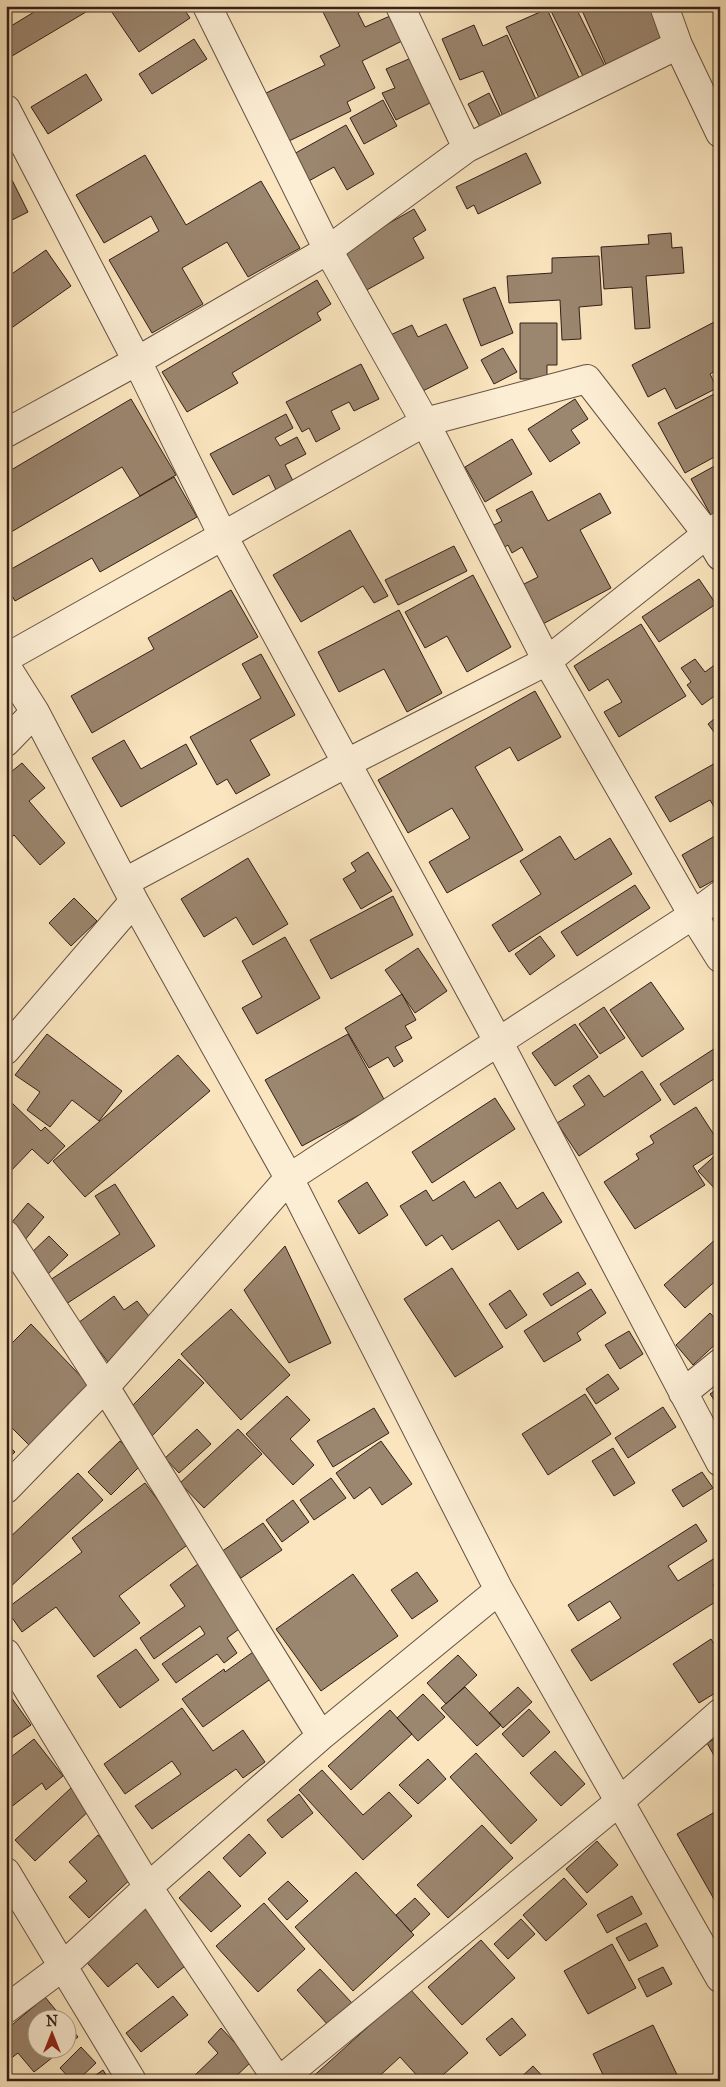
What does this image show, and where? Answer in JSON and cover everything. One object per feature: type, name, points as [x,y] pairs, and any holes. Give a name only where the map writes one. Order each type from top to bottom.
[{"type":"street","points":[[207,6],[328,250],[425,422],[547,661],[693,916],[720,958]]},
{"type":"street","points":[[400,6],[467,148]]},
{"type":"street","points":[[664,6],[678,45],[720,134]]},
{"type":"street","points":[[6,433],[137,361],[328,250],[467,148],[678,45]]},
{"type":"street","points":[[6,110],[137,361],[222,536],[499,1043],[720,1462]]},
{"type":"street","points":[[6,658],[425,422],[587,379],[716,539],[547,661],[347,763],[130,892],[6,1050]]},
{"type":"street","points":[[6,666],[36,712],[130,892],[289,1178],[499,1590],[720,1978]]},
{"type":"street","points":[[6,742],[36,712]]},
{"type":"street","points":[[6,1489],[105,1387],[289,1178],[693,916],[720,895]]},
{"type":"street","points":[[6,1235],[105,1387],[321,1736]]},
{"type":"street","points":[[683,1393],[720,1363]]},
{"type":"street","points":[[6,2009],[62,1967],[148,1887],[321,1736],[499,1590]]},
{"type":"street","points":[[6,1653],[148,1887],[279,2081],[620,1801],[720,1713]]},
{"type":"street","points":[[6,1872],[132,2081]]},
{"type":"building","points":[[44,6],[96,6],[12,56],[6,47],[6,29]]},
{"type":"building","points":[[112,6],[182,6],[190,18],[139,52],[109,8]]},
{"type":"building","points":[[320,6],[372,6],[358,13],[365,27],[390,16],[402,41],[362,61],[375,88],[347,102],[351,111],[287,142],[264,94],[325,65],[320,56],[340,46]]},
{"type":"building","points":[[425,6],[441,6],[427,11]]},
{"type":"building","points":[[557,6],[575,6],[605,66],[583,76],[550,9]]},
{"type":"building","points":[[580,6],[656,6],[671,41],[608,69]]},
{"type":"building","points":[[547,9],[581,82],[540,100],[506,27]]},
{"type":"building","points":[[474,25],[483,46],[507,35],[539,106],[505,121],[483,71],[460,80],[442,39]]},
{"type":"building","points":[[194,39],[207,59],[152,94],[139,74]]},
{"type":"building","points":[[411,58],[432,102],[396,120],[382,93],[395,88],[386,69]]},
{"type":"building","points":[[86,74],[102,100],[48,134],[31,107]]},
{"type":"building","points":[[489,93],[501,117],[480,127],[468,104]]},
{"type":"building","points":[[383,100],[397,126],[364,144],[350,118]]},
{"type":"building","points":[[346,125],[374,174],[347,190],[334,167],[307,182],[292,155]]},
{"type":"building","points":[[526,153],[541,183],[478,214],[474,205],[467,209],[456,187]]},
{"type":"building","points":[[145,155],[186,225],[261,181],[300,248],[248,277],[227,242],[182,268],[203,304],[152,333],[109,260],[159,231],[151,216],[104,243],[76,195]]},
{"type":"building","points":[[6,168],[28,212],[6,223]]},
{"type":"building","points":[[414,209],[426,230],[413,238],[424,258],[365,291],[342,250]]},
{"type":"building","points":[[671,233],[672,248],[682,247],[684,273],[646,276],[650,328],[635,329],[632,287],[604,289],[601,247],[649,244],[648,235]]},
{"type":"building","points":[[46,250],[71,286],[10,329],[6,324],[6,278]]},
{"type":"building","points":[[599,256],[602,305],[579,307],[581,339],[562,340],[560,300],[509,303],[507,276],[552,273],[552,258]]},
{"type":"building","points":[[317,280],[331,304],[317,313],[321,320],[232,373],[238,383],[187,412],[162,372]]},
{"type":"building","points":[[495,287],[513,333],[481,346],[463,299]]},
{"type":"building","points":[[720,319],[720,368],[710,374],[717,388],[676,409],[665,388],[648,397],[632,365]]},
{"type":"building","points":[[520,323],[557,323],[557,365],[547,365],[547,379],[520,379]]},
{"type":"building","points":[[446,324],[468,368],[415,395],[386,337],[412,325],[418,337]]},
{"type":"building","points":[[503,348],[517,372],[494,384],[481,360]]},
{"type":"building","points":[[361,364],[379,399],[354,411],[349,402],[331,411],[340,429],[316,442],[309,428],[302,432],[286,402]]},
{"type":"building","points":[[720,391],[720,454],[685,473],[658,423]]},
{"type":"building","points":[[131,399],[176,475],[140,496],[122,467],[6,535],[6,473]]},
{"type":"building","points":[[575,399],[588,419],[571,430],[580,443],[550,462],[528,429]]},
{"type":"building","points":[[286,414],[293,428],[275,438],[280,446],[297,437],[306,454],[285,465],[293,481],[276,490],[269,475],[233,495],[210,454]]},
{"type":"building","points":[[512,439],[532,474],[485,502],[465,467]]},
{"type":"building","points":[[720,463],[720,517],[714,521],[691,479]]},
{"type":"building","points":[[174,477],[197,517],[100,572],[92,558],[15,601],[6,586],[6,572]]},
{"type":"building","points":[[532,491],[548,521],[600,493],[611,513],[580,530],[611,588],[539,626],[518,587],[538,577],[522,547],[512,553],[508,545],[500,550],[488,528],[502,521],[496,510]]},
{"type":"building","points":[[350,530],[388,596],[374,603],[363,586],[301,622],[273,575]]},
{"type":"building","points":[[454,546],[467,571],[398,605],[385,580]]},
{"type":"building","points":[[473,575],[511,647],[467,672],[447,636],[425,648],[405,612]]},
{"type":"building","points":[[699,579],[716,604],[659,642],[642,617]]},
{"type":"building","points":[[231,590],[258,637],[92,733],[71,696],[154,649],[148,638]]},
{"type":"building","points":[[399,610],[442,693],[407,712],[384,669],[339,692],[318,652]]},
{"type":"building","points":[[641,624],[686,696],[619,737],[604,712],[622,702],[608,679],[589,691],[574,666]]},
{"type":"building","points":[[261,654],[295,715],[250,740],[270,775],[236,794],[227,779],[217,785],[190,737],[261,698],[242,664]]},
{"type":"building","points":[[695,659],[705,672],[720,661],[720,692],[702,705],[687,685],[691,682],[681,668]]},
{"type":"building","points":[[535,691],[561,737],[518,761],[510,747],[475,767],[523,850],[447,893],[429,862],[470,838],[452,808],[408,833],[378,780]]},
{"type":"building","points":[[714,719],[716,722],[720,720],[720,740],[708,724]]},
{"type":"building","points":[[124,740],[141,769],[186,744],[197,764],[121,807],[92,758]]},
{"type":"building","points":[[719,761],[720,817],[710,800],[670,822],[655,797]]},
{"type":"building","points":[[22,763],[45,788],[29,801],[65,843],[40,865],[14,835],[6,842],[6,776]]},
{"type":"building","points":[[720,833],[720,877],[700,888],[682,855]]},
{"type":"building","points":[[560,836],[575,860],[610,838],[632,874],[509,952],[492,925],[541,894],[520,861]]},
{"type":"building","points":[[368,852],[392,891],[361,909],[343,879],[356,871],[351,863]]},
{"type":"building","points":[[248,858],[288,924],[253,945],[236,917],[204,937],[181,899]]},
{"type":"building","points":[[635,885],[650,908],[577,956],[561,932]]},
{"type":"building","points":[[393,896],[413,935],[331,979],[310,940]]},
{"type":"building","points":[[74,898],[97,921],[71,946],[49,923]]},
{"type":"building","points":[[540,936],[555,956],[530,975],[515,954]]},
{"type":"building","points":[[285,937],[320,998],[257,1034],[242,1008],[262,997],[242,961]]},
{"type":"building","points":[[418,948],[447,991],[415,1013],[385,970]]},
{"type":"building","points":[[651,982],[684,1029],[642,1057],[610,1010]]},
{"type":"building","points":[[402,994],[416,1020],[405,1026],[412,1038],[395,1047],[403,1061],[394,1067],[388,1057],[369,1068],[345,1028]]},
{"type":"building","points":[[604,1007],[625,1038],[600,1054],[579,1024]]},
{"type":"building","points":[[575,1024],[598,1057],[555,1086],[532,1053]]},
{"type":"building","points":[[47,1034],[122,1091],[99,1121],[72,1100],[50,1127],[27,1110],[40,1092],[15,1075]]},
{"type":"building","points":[[348,1034],[385,1101],[302,1146],[265,1080]]},
{"type":"building","points":[[720,1045],[720,1075],[674,1105],[660,1084]]},
{"type":"building","points":[[178,1055],[210,1091],[85,1197],[53,1161]]},
{"type":"building","points":[[642,1071],[661,1100],[579,1156],[557,1123],[585,1105],[573,1086],[589,1075],[604,1097]]},
{"type":"building","points":[[495,1098],[515,1129],[432,1183],[412,1152]]},
{"type":"building","points":[[12,1103],[41,1131],[45,1127],[65,1146],[48,1164],[32,1149],[6,1176],[6,1109]]},
{"type":"building","points":[[696,1107],[720,1144],[720,1149],[693,1166],[705,1185],[635,1229],[604,1182],[639,1159],[636,1154],[654,1143],[650,1136]]},
{"type":"building","points":[[720,1151],[720,1194],[698,1171]]},
{"type":"building","points":[[464,1181],[475,1198],[500,1182],[517,1209],[543,1192],[562,1222],[518,1250],[499,1220],[452,1250],[442,1235],[426,1246],[400,1206],[426,1190],[433,1201]]},
{"type":"building","points":[[367,1182],[388,1215],[359,1234],[338,1201]]},
{"type":"building","points":[[115,1184],[155,1246],[60,1308],[44,1284],[120,1234],[95,1196]]},
{"type":"building","points":[[28,1203],[44,1217],[24,1241],[7,1228]]},
{"type":"building","points":[[49,1236],[68,1255],[46,1276],[28,1256]]},
{"type":"building","points":[[716,1239],[720,1243],[720,1277],[685,1308],[664,1285]]},
{"type":"building","points":[[285,1246],[331,1343],[289,1363],[244,1290]]},
{"type":"building","points":[[452,1268],[503,1347],[455,1377],[404,1299]]},
{"type":"building","points":[[578,1272],[586,1284],[551,1306],[543,1294]]},
{"type":"building","points":[[591,1289],[606,1313],[577,1333],[581,1340],[544,1362],[524,1331]]},
{"type":"building","points":[[510,1290],[527,1315],[506,1329],[489,1304]]},
{"type":"building","points":[[114,1296],[124,1310],[137,1301],[156,1325],[108,1362],[78,1323]]},
{"type":"building","points":[[231,1309],[290,1375],[241,1420],[181,1354]]},
{"type":"building","points":[[710,1313],[720,1324],[720,1340],[693,1365],[676,1345]]},
{"type":"building","points":[[31,1324],[91,1387],[30,1446],[6,1422],[6,1349]]},
{"type":"building","points":[[629,1331],[643,1354],[620,1369],[605,1345]]},
{"type":"building","points":[[179,1359],[204,1383],[152,1436],[127,1411]]},
{"type":"building","points":[[608,1374],[619,1389],[596,1404],[586,1389]]},
{"type":"building","points":[[720,1387],[720,1408],[710,1394]]},
{"type":"building","points":[[585,1394],[611,1434],[548,1475],[522,1434]]},
{"type":"building","points":[[287,1396],[310,1420],[290,1439],[314,1465],[293,1485],[246,1434]]},
{"type":"building","points":[[663,1407],[676,1427],[628,1458],[615,1438]]},
{"type":"building","points":[[374,1408],[389,1433],[333,1467],[317,1441]]},
{"type":"building","points":[[197,1429],[211,1444],[179,1473],[165,1458]]},
{"type":"building","points":[[238,1429],[262,1454],[204,1508],[180,1483]]},
{"type":"building","points":[[120,1441],[142,1464],[111,1495],[88,1472]]},
{"type":"building","points":[[381,1441],[412,1484],[382,1505],[370,1487],[354,1499],[336,1473]]},
{"type":"building","points":[[6,1443],[15,1452],[6,1460]]},
{"type":"building","points":[[613,1448],[635,1483],[614,1496],[592,1461]]},
{"type":"building","points":[[702,1472],[713,1488],[683,1507],[672,1490]]},
{"type":"building","points":[[78,1473],[103,1500],[6,1591],[6,1541]]},
{"type":"building","points":[[331,1478],[346,1498],[314,1520],[300,1500]]},
{"type":"building","points":[[145,1483],[190,1543],[119,1596],[140,1623],[94,1657],[56,1607],[22,1632],[6,1609],[82,1552],[72,1538]]},
{"type":"building","points":[[293,1500],[309,1522],[282,1542],[266,1520]]},
{"type":"building","points":[[263,1523],[282,1550],[241,1578],[221,1552]]},
{"type":"building","points":[[696,1524],[707,1541],[668,1566],[678,1581],[715,1558],[720,1565],[720,1581],[713,1585],[720,1599],[591,1681],[571,1650],[621,1618],[610,1601],[578,1621],[568,1605]]},
{"type":"building","points":[[198,1564],[243,1626],[227,1638],[237,1653],[224,1663],[217,1654],[176,1683],[162,1664],[205,1634],[200,1626],[154,1659],[140,1638],[185,1606],[170,1585]]},
{"type":"building","points":[[417,1572],[438,1601],[412,1619],[391,1590]]},
{"type":"building","points":[[353,1574],[398,1636],[321,1691],[276,1629]]},
{"type":"building","points":[[711,1639],[720,1653],[720,1690],[699,1703],[673,1664]]},
{"type":"building","points":[[136,1649],[159,1680],[120,1708],[97,1676]]},
{"type":"building","points":[[253,1652],[272,1678],[203,1727],[182,1699],[224,1669],[225,1672]]},
{"type":"building","points":[[458,1655],[477,1675],[446,1704],[427,1683]]},
{"type":"building","points":[[465,1687],[501,1725],[477,1746],[441,1708]]},
{"type":"building","points":[[518,1687],[532,1702],[503,1728],[489,1713]]},
{"type":"building","points":[[6,1690],[31,1725],[6,1742]]},
{"type":"building","points":[[423,1694],[445,1717],[418,1741],[397,1718]]},
{"type":"building","points":[[182,1708],[213,1751],[243,1730],[265,1762],[243,1778],[236,1769],[152,1829],[135,1806],[181,1774],[172,1761],[125,1794],[104,1764]]},
{"type":"building","points":[[529,1709],[550,1732],[523,1757],[502,1734]]},
{"type":"building","points":[[390,1710],[412,1734],[351,1790],[328,1766]]},
{"type":"building","points":[[720,1736],[720,1766],[707,1743]]},
{"type":"building","points":[[34,1739],[63,1776],[46,1790],[42,1783],[6,1811],[6,1761]]},
{"type":"building","points":[[555,1751],[585,1784],[561,1806],[530,1773]]},
{"type":"building","points":[[476,1753],[537,1820],[511,1844],[450,1777]]},
{"type":"building","points":[[428,1759],[446,1779],[418,1804],[399,1785]]},
{"type":"building","points":[[322,1770],[363,1815],[389,1792],[412,1816],[363,1860],[299,1790]]},
{"type":"building","points":[[71,1788],[91,1809],[35,1861],[15,1840]]},
{"type":"building","points":[[299,1794],[313,1813],[282,1838],[267,1820]]},
{"type":"building","points":[[720,1809],[720,1908],[719,1908],[677,1834]]},
{"type":"building","points":[[482,1825],[513,1858],[448,1918],[417,1885]]},
{"type":"building","points":[[249,1834],[266,1853],[240,1877],[223,1858]]},
{"type":"building","points":[[98,1835],[135,1875],[89,1918],[69,1897],[87,1881],[69,1862]]},
{"type":"building","points":[[597,1841],[618,1865],[587,1893],[566,1869]]},
{"type":"building","points":[[209,1871],[241,1906],[211,1932],[179,1898]]},
{"type":"building","points":[[356,1872],[414,1935],[353,1991],[295,1927]]},
{"type":"building","points":[[564,1878],[587,1904],[546,1941],[523,1915]]},
{"type":"building","points":[[288,1881],[308,1901],[287,1920],[268,1899]]},
{"type":"building","points":[[632,1896],[642,1914],[607,1933],[597,1915]]},
{"type":"building","points":[[415,1898],[430,1914],[411,1932],[396,1915]]},
{"type":"building","points":[[264,1903],[305,1949],[258,1992],[216,1946]]},
{"type":"building","points":[[144,1908],[190,1962],[158,1988],[137,1963],[108,1987],[83,1958]]},
{"type":"building","points":[[521,1919],[535,1934],[508,1959],[494,1944]]},
{"type":"building","points":[[646,1923],[658,1946],[629,1961],[616,1938]]},
{"type":"building","points":[[481,1940],[515,1978],[462,2025],[428,1987]]},
{"type":"building","points":[[612,1944],[636,1988],[588,2014],[564,1971]]},
{"type":"building","points":[[663,1967],[672,1984],[647,1997],[638,1979]]},
{"type":"building","points":[[320,1969],[352,2003],[328,2025],[297,1990]]},
{"type":"building","points":[[410,1989],[468,2053],[436,2081],[422,2081],[400,2057],[374,2081],[308,2081]]},
{"type":"building","points":[[173,1996],[188,2015],[141,2052],[126,2033]]},
{"type":"building","points":[[45,1997],[56,2010],[30,2010]]},
{"type":"building","points":[[28,2011],[28,2060],[49,2060],[34,2072],[18,2053],[6,2062],[6,2030]]},
{"type":"building","points":[[512,2018],[526,2035],[500,2056],[486,2039]]},
{"type":"building","points":[[653,2025],[680,2081],[606,2081],[593,2054]]},
{"type":"building","points":[[221,2028],[252,2061],[231,2081],[195,2081],[192,2078],[218,2053],[208,2042]]},
{"type":"building","points":[[81,2047],[96,2063],[77,2081],[72,2081],[60,2068],[68,2060],[78,2060],[78,2050]]},
{"type":"building","points":[[533,2066],[547,2081],[517,2081]]},
{"type":"building","points":[[103,2070],[110,2081],[87,2081]]}]
